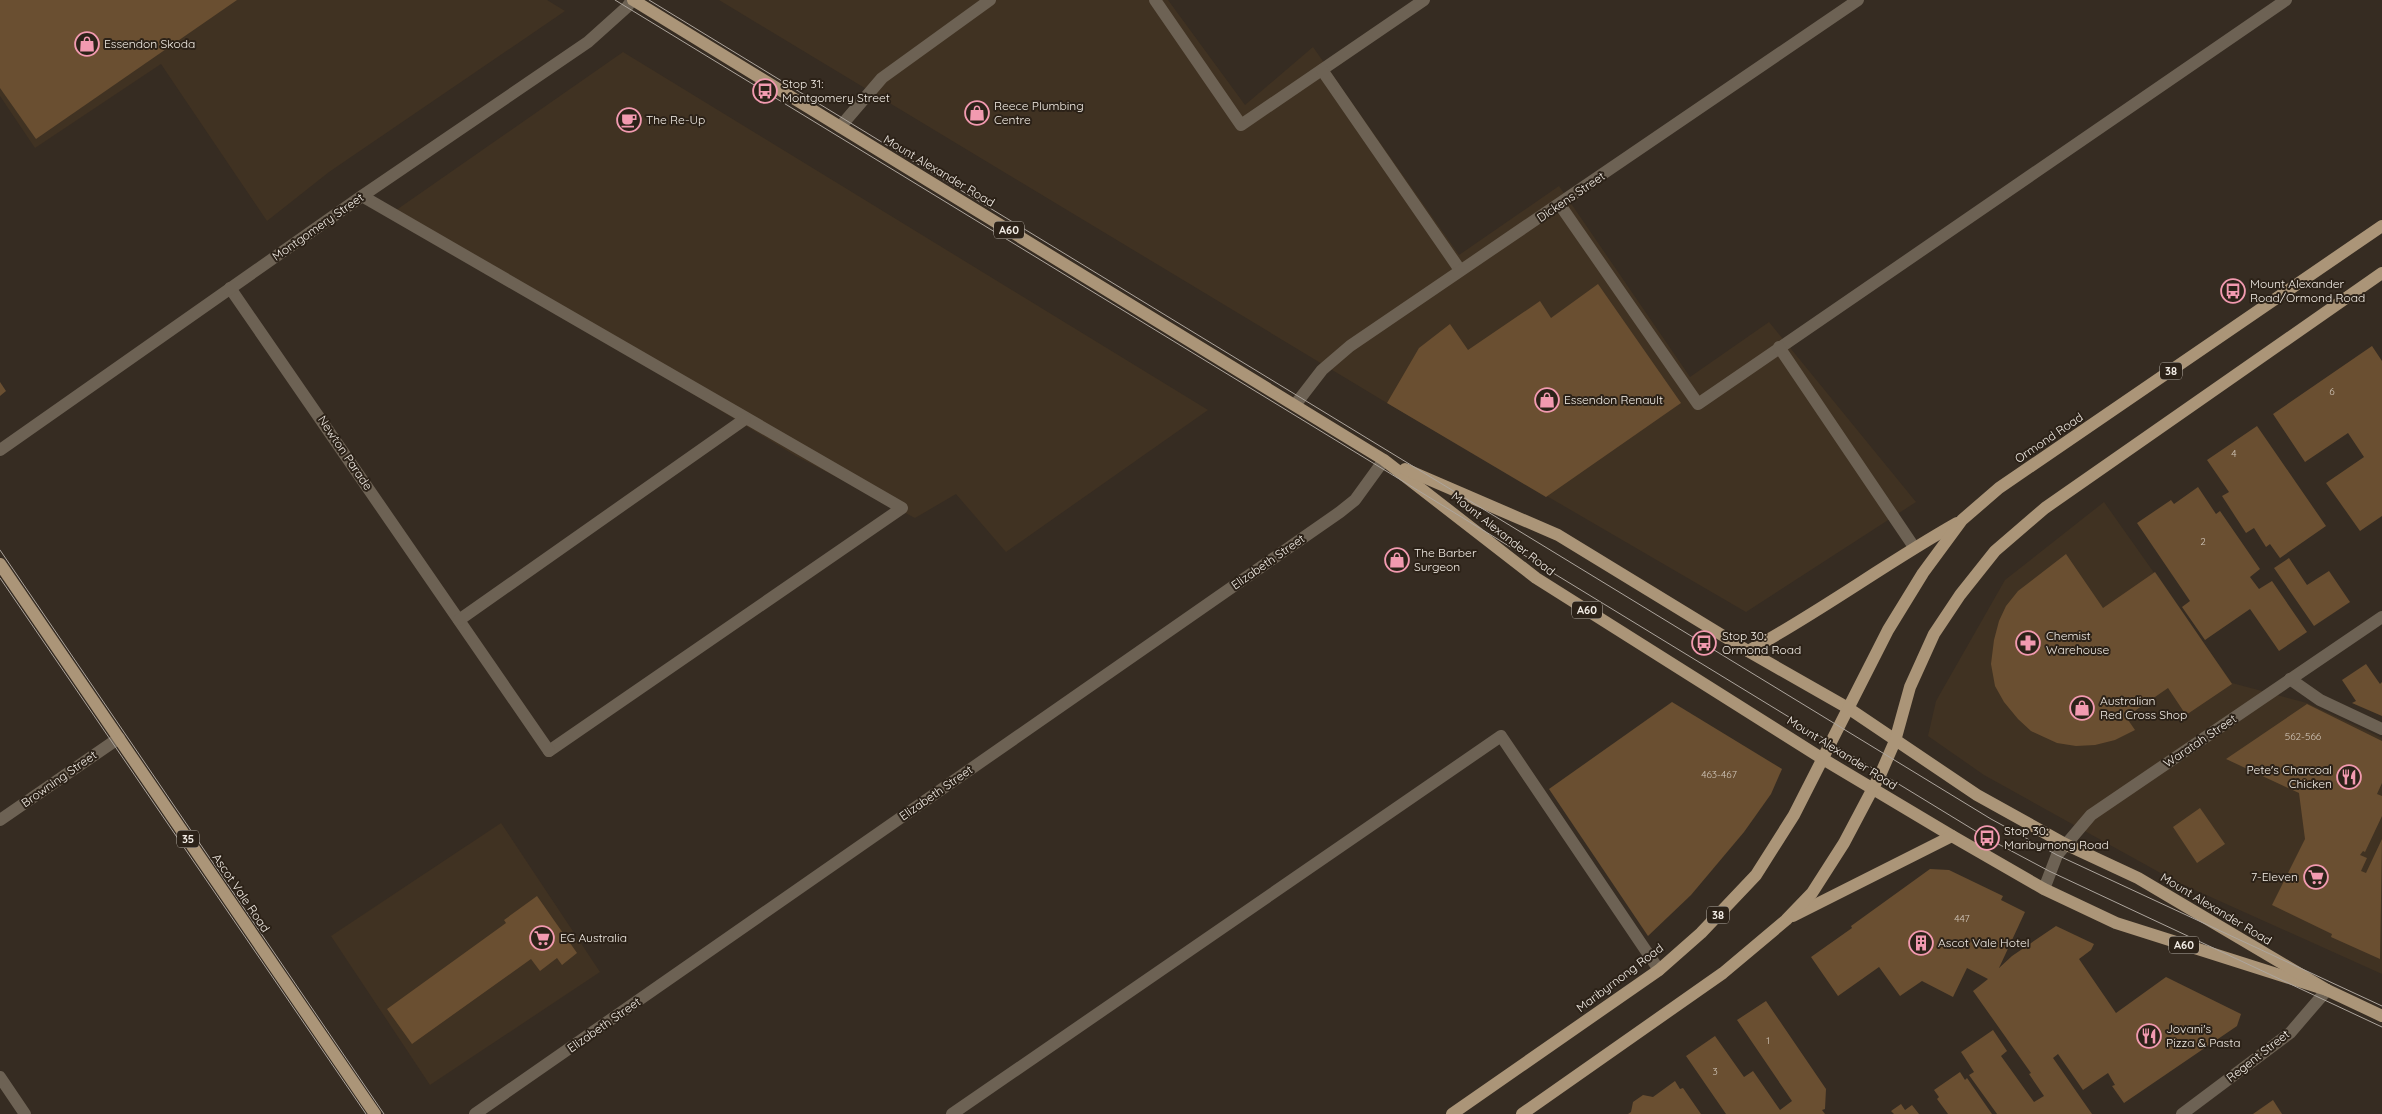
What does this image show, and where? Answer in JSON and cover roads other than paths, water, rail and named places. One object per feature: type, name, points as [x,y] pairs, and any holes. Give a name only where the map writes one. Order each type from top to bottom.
[{"type":"main road","name":"Mount Alexander Road","points":[[632,0],[1384,460],[1536,578],[1823,759],[1952,836],[2044,889],[2116,923],[2327,990]]},
{"type":"main road","name":"Ormond Road","points":[[1823,759],[1888,630],[1913,589],[1962,520],[2000,488],[2382,226]]},
{"type":"main road","points":[[1522,1114],[1723,973],[1786,920],[1817,884],[1844,843],[1873,789],[1895,741],[1910,687],[1934,634],[1960,595],[1995,551],[2045,508],[2382,273]]},
{"type":"main road","name":"Mount Alexander Road","points":[[1384,460],[1558,535],[1748,651],[1848,708],[1976,795],[2065,844],[2138,878],[2327,990],[2382,1016]]},
{"type":"main road","points":[[1748,651],[1793,626],[1914,547],[1962,520]]},
{"type":"main road","name":"Ascot Vale Road","points":[[0,564],[375,1114]]},
{"type":"main road","name":"Maribyrnong Road","points":[[1452,1114],[1659,970],[1701,932],[1756,875],[1794,815],[1823,759]]},
{"type":"main road","points":[[1786,920],[1952,836]]},
{"type":"street","name":"Montgomery Street","points":[[0,450],[362,196],[588,42],[627,7],[632,0]]},
{"type":"street","points":[[840,127],[882,78],[990,0]]},
{"type":"street","points":[[1155,0],[1241,125],[1424,0]]},
{"type":"street","name":"Dickens Street","points":[[1295,405],[1333,359],[1460,270],[1560,205],[1858,0]]},
{"type":"street","points":[[1560,205],[1698,404],[1778,347],[2286,0]]},
{"type":"street","points":[[1322,70],[1460,270]]},
{"type":"street","points":[[362,196],[745,419],[459,620]]},
{"type":"street","name":"Newton Parade","points":[[230,288],[549,751],[902,508],[745,419]]},
{"type":"street","points":[[1778,347],[1914,547]]},
{"type":"street","name":"Elizabeth Street","points":[[475,1114],[1340,512],[1355,500],[1384,460]]},
{"type":"street","name":"Waratah Street","points":[[2044,889],[2049,871],[2065,844],[2091,815],[2382,617]]},
{"type":"street","points":[[2290,679],[2320,700],[2382,730]]},
{"type":"street","points":[[952,1114],[1501,736],[1659,970]]},
{"type":"street","name":"Browning Street","points":[[0,820],[119,738]]},
{"type":"street","name":"Regent Street","points":[[2186,1113],[2290,1032],[2327,990]]},
{"type":"street","points":[[0,1077],[25,1114]]},
{"type":"tram line","points":[[615,0],[1987,838],[2049,871],[2382,1027]]},
{"type":"tram line","points":[[649,0],[1991,819],[2057,855],[2382,1006]]},
{"type":"tram line","points":[[0,550],[384,1114]]},
{"type":"tram line","points":[[0,578],[366,1114]]},
{"type":"place","name":"Essendon Skoda","points":[[87,44]]},
{"type":"place","name":"Stop 31: Montgomery Street","points":[[765,91]]},
{"type":"place","name":"Reece Plumbing Centre","points":[[977,113]]},
{"type":"place","name":"The Re-Up","points":[[629,120]]},
{"type":"place","name":"Mount Alexander Road/Ormond Road","points":[[2233,291]]},
{"type":"place","name":"Essendon Renault","points":[[1547,400]]},
{"type":"place","name":"The Barber Surgeon","points":[[1397,560]]},
{"type":"place","name":"Stop 30: Ormond Road","points":[[1704,643]]},
{"type":"place","name":"Chemist Warehouse","points":[[2028,643]]},
{"type":"place","name":"Australian Red Cross Shop","points":[[2082,708]]},
{"type":"place","name":"Pete's Charcoal Chicken","points":[[2349,777]]},
{"type":"place","name":"Stop 30: Maribyrnong Road","points":[[1987,838]]},
{"type":"place","name":"7-Eleven","points":[[2316,877]]},
{"type":"place","name":"EG Australia","points":[[542,938]]},
{"type":"place","name":"Ascot Vale Hotel","points":[[1921,943]]},
{"type":"place","name":"Jovani's Pizza & Pasta","points":[[2149,1036]]}]
